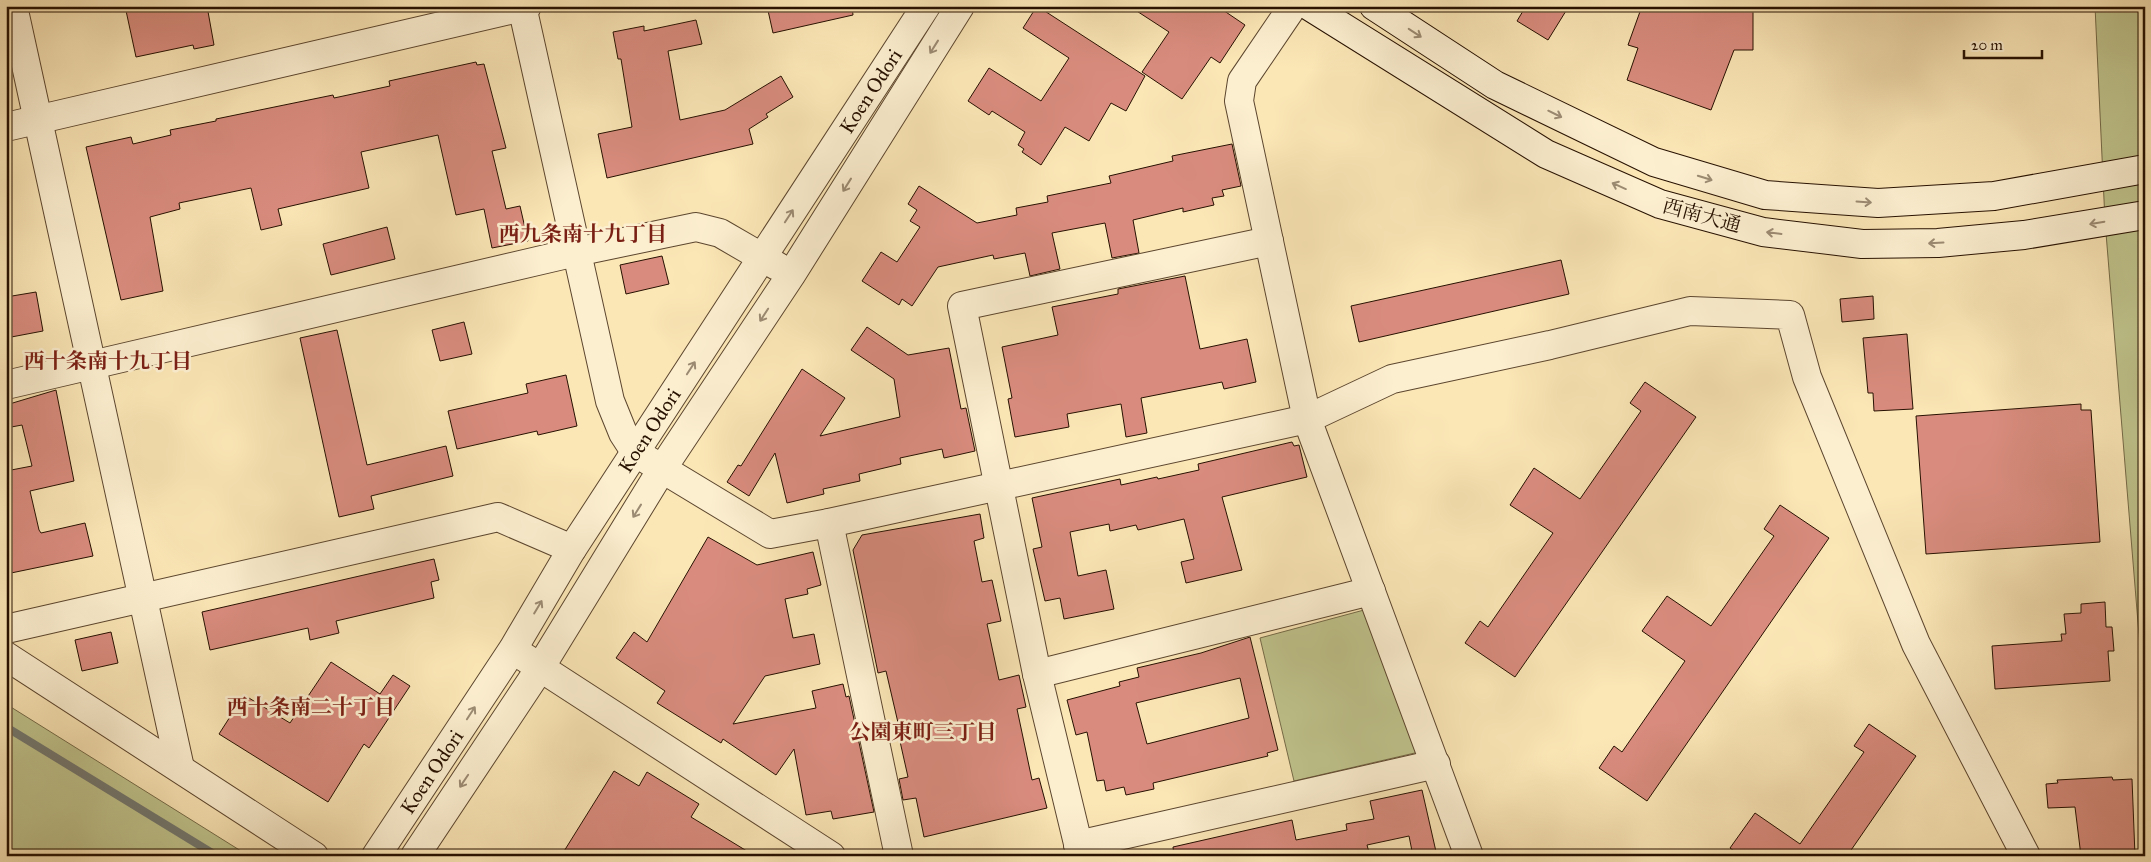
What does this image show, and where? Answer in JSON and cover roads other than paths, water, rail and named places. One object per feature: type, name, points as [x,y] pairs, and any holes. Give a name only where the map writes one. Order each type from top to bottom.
[{"type":"street","points":[[13,6],[90,366],[144,599],[180,768]]},
{"type":"street","name":"Koen Odori","points":[[376,856],[513,649],[572,549],[926,6]]},
{"type":"street","name":"Koen Odori","points":[[415,856],[540,668],[662,469],[790,275],[960,6]]},
{"type":"street","points":[[1293,6],[1242,81],[1239,101],[1307,418],[1470,856]]},
{"type":"street","name":"西南大通","points":[[1309,6],[1546,154],[1660,204],[1763,232],[1862,244],[1938,243],[2024,235],[2145,215]]},
{"type":"street","name":"西南大通","points":[[1374,6],[1504,89],[1654,162],[1765,195],[1878,203],[1994,196],[2145,169]]},
{"type":"street","points":[[6,127],[524,7],[610,401],[623,433],[636,453],[770,534],[829,523],[1307,418],[1392,379],[1550,345],[1690,311],[1790,315],[1807,377],[1916,644],[2026,856]]},
{"type":"street","points":[[6,385],[576,252],[696,227],[720,233],[790,275]]},
{"type":"street","points":[[1269,241],[962,306],[1037,674],[1079,850],[1436,764]]},
{"type":"street","points":[[6,629],[498,517],[572,549]]},
{"type":"street","points":[[829,523],[899,856]]},
{"type":"street","points":[[1037,674],[1371,592]]},
{"type":"street","points":[[513,649],[831,856]]},
{"type":"street","points":[[6,656],[314,856]]},
{"type":"waterway","points":[[6,727],[217,856]]},
{"type":"district","name":"西九条南十九丁目","points":[[583,234]]},
{"type":"district","name":"西十条南十九丁目","points":[[108,361]]},
{"type":"district","name":"西十条南二十丁目","points":[[311,707]]},
{"type":"district","name":"公園東町三丁目","points":[[923,732]]}]
